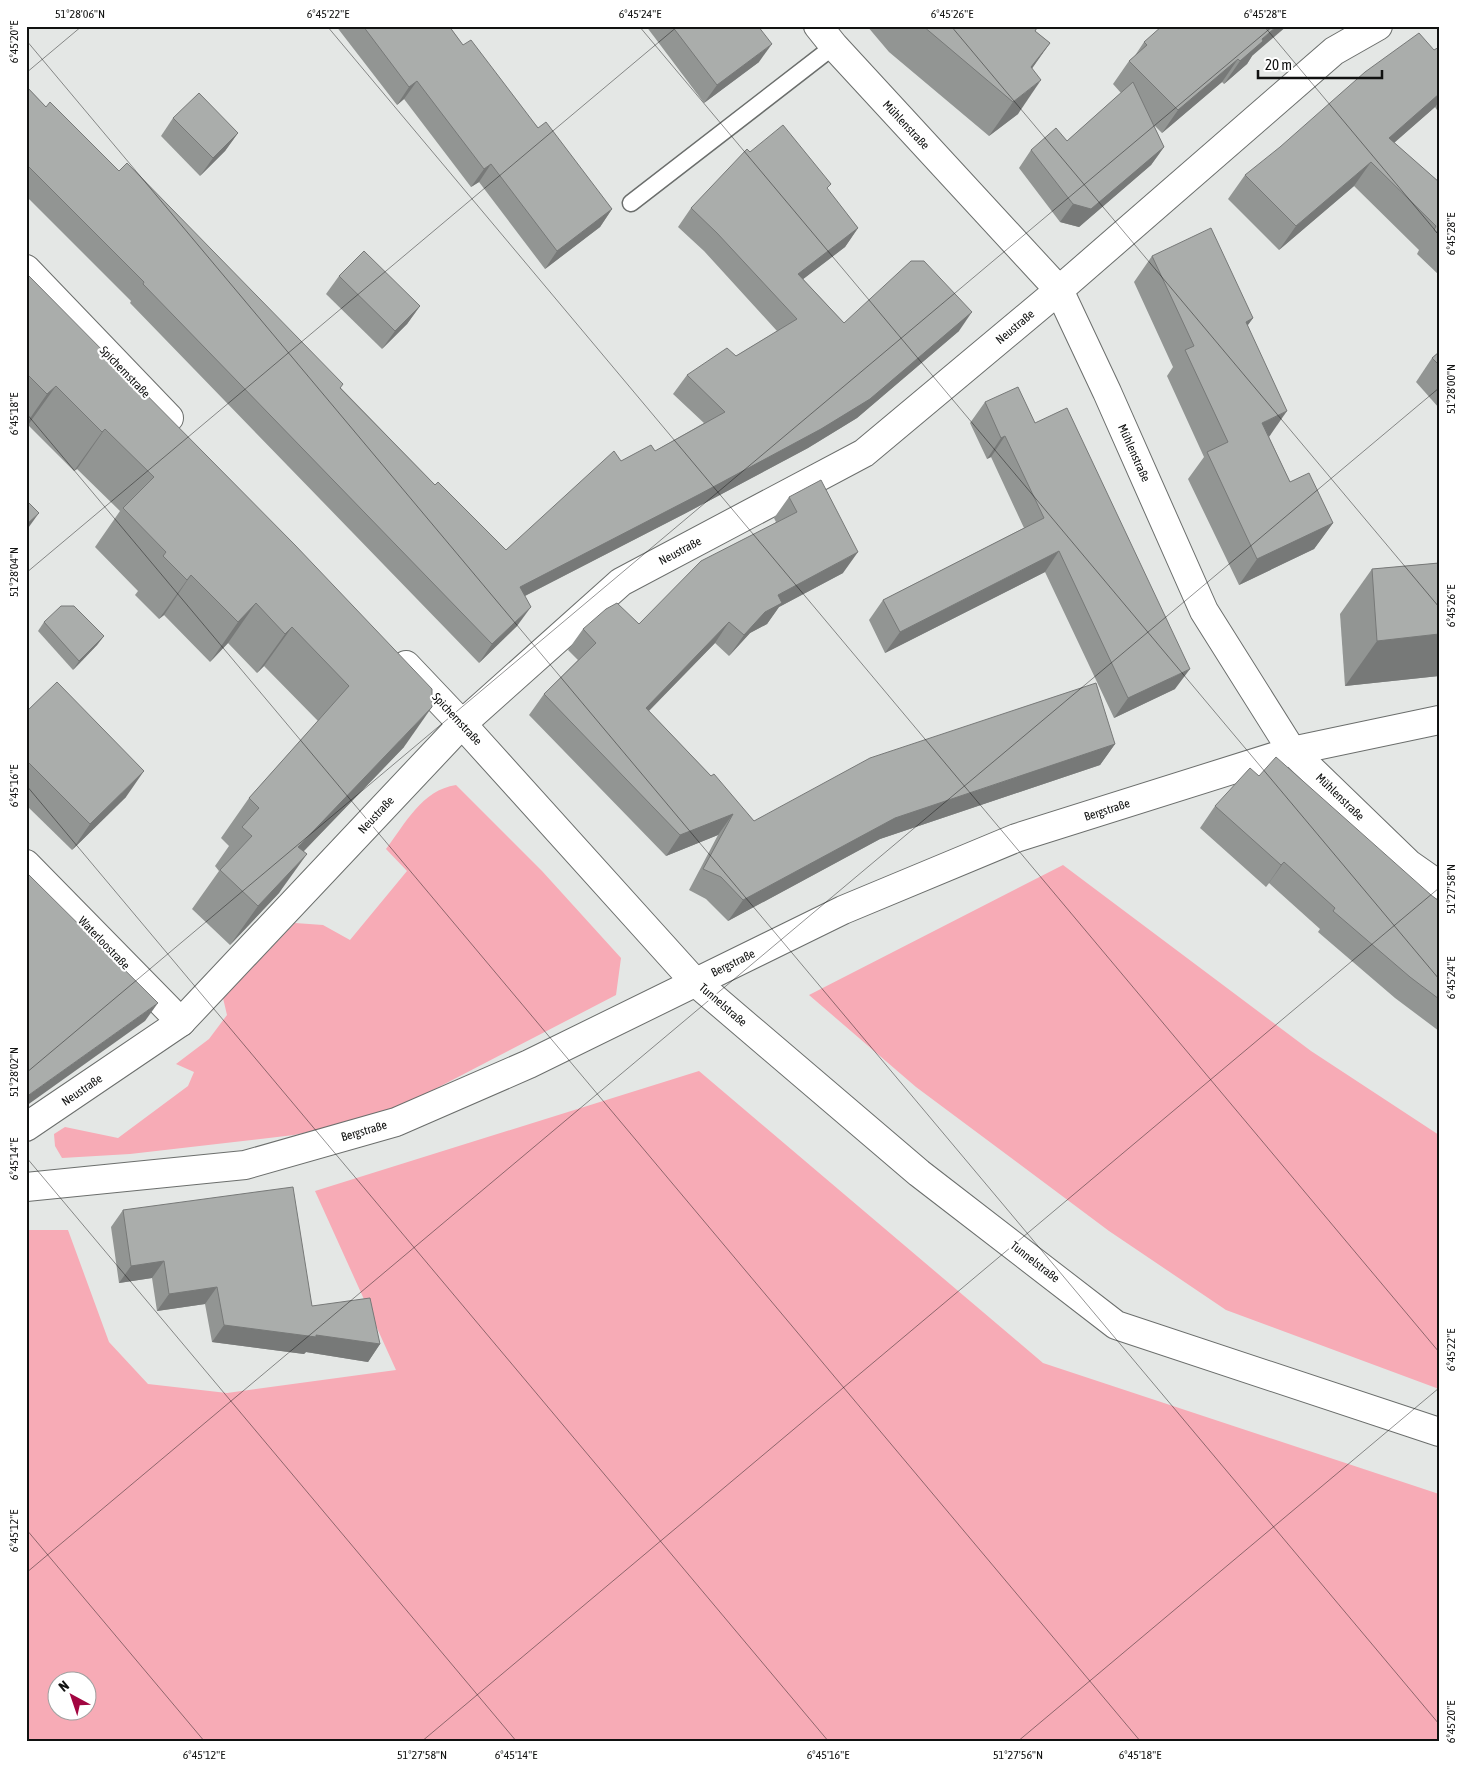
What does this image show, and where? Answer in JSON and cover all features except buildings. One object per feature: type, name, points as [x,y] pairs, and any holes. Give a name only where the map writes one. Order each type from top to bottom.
[{"type":"street","name":"Neustraße","points":[[26,1127],[181,1022],[462,724],[621,582],[864,453],[1059,290],[1334,51],[1378,26]]},
{"type":"street","name":"Mühlenstraße","points":[[826,36],[1059,290],[1107,392],[1204,611],[1292,751],[1408,864],[1439,884]]},
{"type":"street","name":"Spichernstraße","points":[[26,269],[185,435]]},
{"type":"street","name":"Spichernstraße","points":[[386,644],[462,724],[694,981]]},
{"type":"street","name":"Bergstraße","points":[[26,1187],[245,1165],[396,1122],[529,1064],[694,981],[843,910],[1016,838],[1292,751],[1439,720]]},
{"type":"street","name":"Waterloostraße","points":[[26,864],[181,1022]]},
{"type":"street","name":"Tunnelstraße","points":[[694,981],[919,1173],[1116,1325],[1439,1432]]},
{"type":"lane","points":[[632,203],[826,36]]},
{"type":"shaded area","points":[[456,785],[542,871],[621,958],[616,995],[385,1115],[294,1135],[130,1154],[62,1158],[55,1146],[54,1134],[65,1127],[118,1138],[188,1086],[194,1072],[176,1064],[209,1039],[227,1015],[223,998],[295,923],[323,925],[350,940],[407,871],[386,849],[424,801],[444,788]]},
{"type":"shaded area","points":[[1063,865],[1311,1051],[1439,1135],[1439,1389],[1226,1310],[1109,1231],[916,1087],[809,995]]},
{"type":"shaded area","points":[[699,1071],[1043,1363],[1439,1494],[1439,1742],[26,1742],[26,1230],[68,1230],[109,1342],[148,1384],[227,1393],[396,1370],[315,1191]]}]
